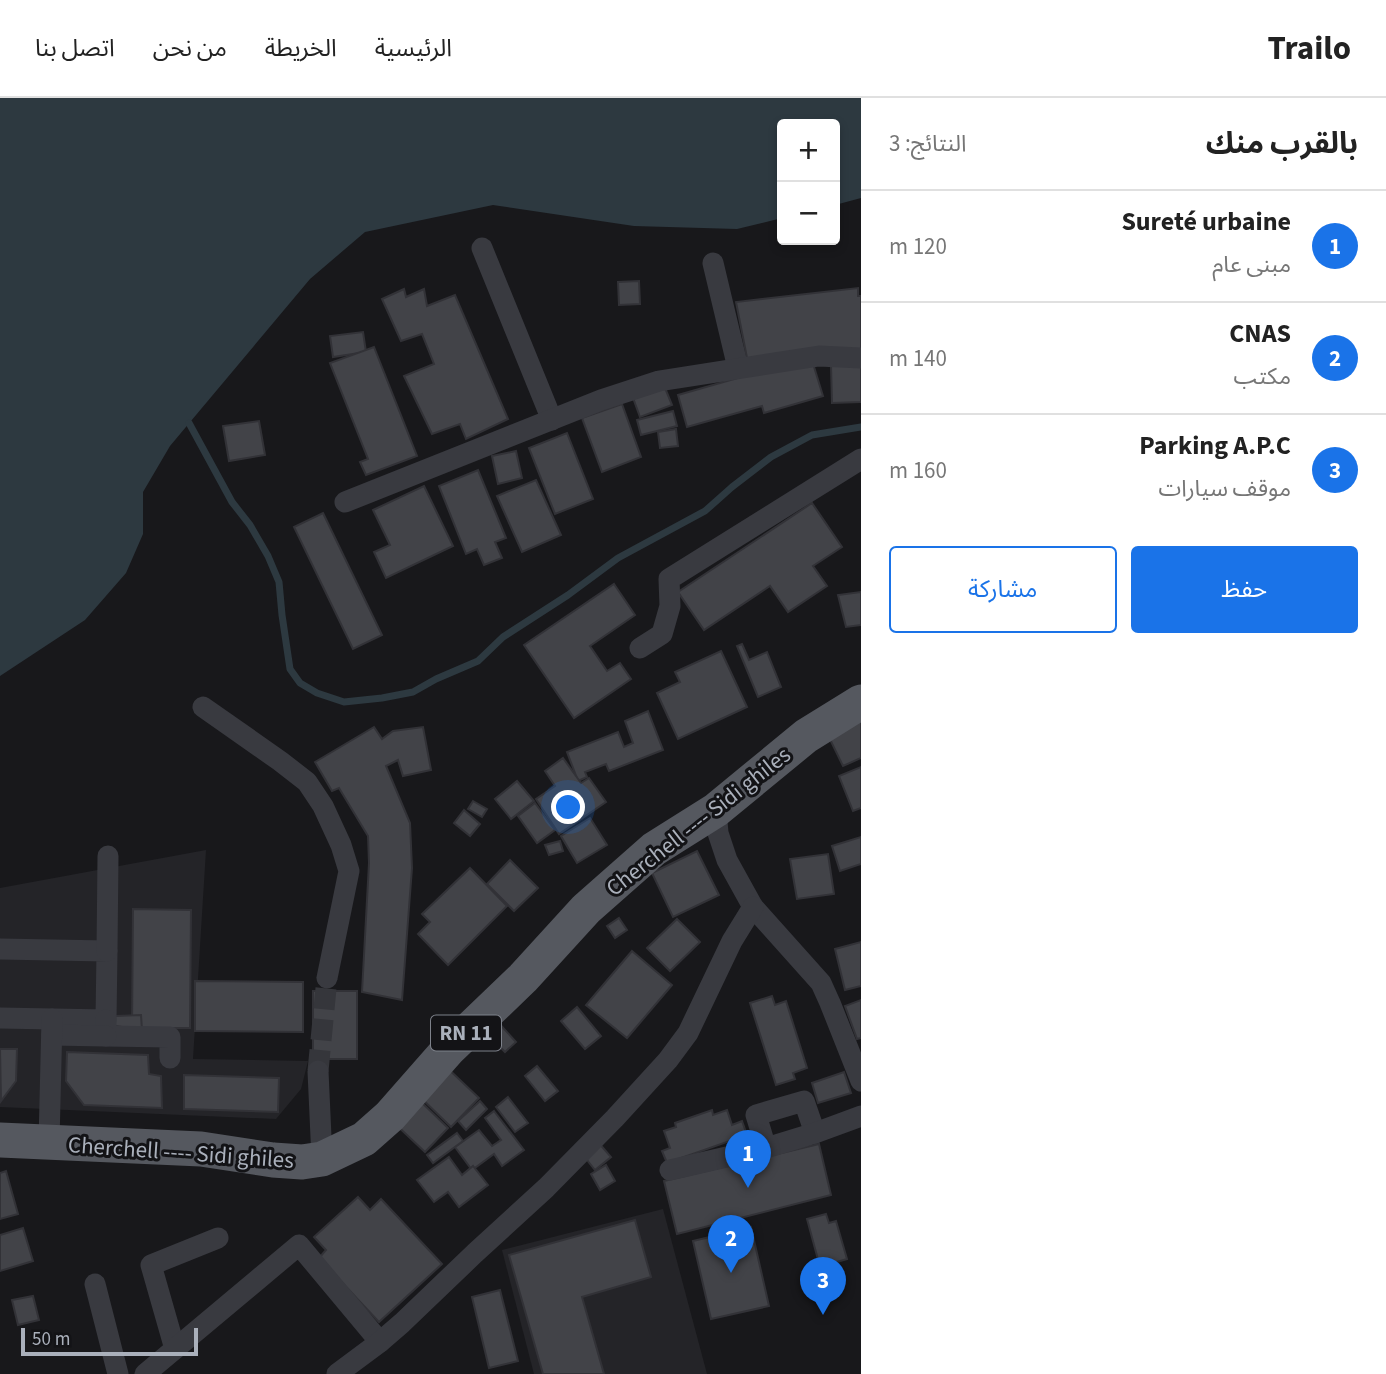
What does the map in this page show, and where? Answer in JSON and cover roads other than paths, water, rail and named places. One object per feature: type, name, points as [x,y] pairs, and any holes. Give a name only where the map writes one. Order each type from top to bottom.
[{"type":"main road","name":"Cherchell ---- Sidi ghiles","points":[[0,1140],[201,1149],[302,1162],[322,1159],[364,1139],[390,1116],[449,1050],[523,978],[586,909],[654,849],[716,810],[806,736],[861,702]]},
{"type":"street","points":[[482,248],[552,420]]},
{"type":"street","points":[[713,263],[738,368]]},
{"type":"street","points":[[345,502],[601,400],[659,381],[819,356],[861,358]]},
{"type":"street","points":[[640,648],[663,634],[670,606],[669,579],[861,459]]},
{"type":"street","points":[[203,707],[307,782],[328,816],[349,871],[327,978]]},
{"type":"street","points":[[716,810],[718,833],[727,860],[753,907],[821,984],[861,1082]]},
{"type":"street","points":[[106,1028],[108,856]]},
{"type":"street","points":[[337,1374],[380,1342],[546,1188],[668,1060],[688,1033],[727,950],[753,907]]},
{"type":"street","points":[[0,949],[107,951]]},
{"type":"street","points":[[0,1018],[52,1027],[106,1028],[170,1037],[170,1058]]},
{"type":"street","points":[[50,1142],[52,1027]]},
{"type":"street","points":[[318,1071],[322,1159]]},
{"type":"street","points":[[766,1148],[756,1115],[804,1101],[815,1133]]},
{"type":"street","points":[[670,1170],[766,1148],[861,1116]]},
{"type":"street","points":[[175,1349],[151,1265],[218,1238]]},
{"type":"street","points":[[145,1374],[299,1245],[380,1342]]},
{"type":"street","points":[[95,1284],[118,1374]]},
{"type":"waterway","points":[[189,423],[232,502],[250,525],[268,556],[279,582],[290,669],[300,683],[317,693],[344,702],[413,692],[478,661],[503,637],[568,595],[618,558],[705,511],[771,457],[812,435],[861,427]]},
{"type":"tunnel","points":[[318,1071],[327,978]]},
{"type":"place","name":"Sureté urbaine","points":[[748,1188]]},
{"type":"place","name":"CNAS","points":[[731,1273]]},
{"type":"place","name":"Parking A.P.C","points":[[823,1315]]}]
